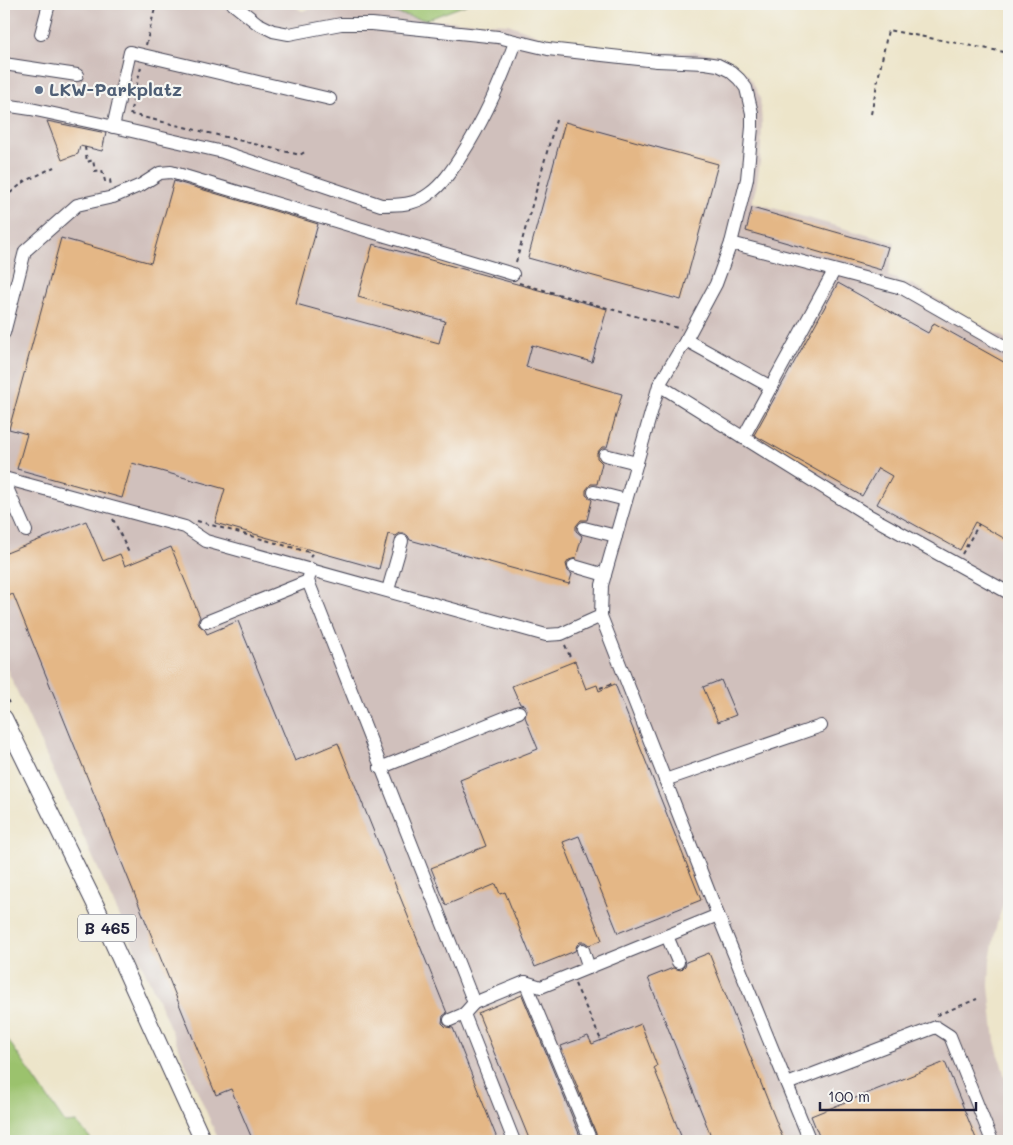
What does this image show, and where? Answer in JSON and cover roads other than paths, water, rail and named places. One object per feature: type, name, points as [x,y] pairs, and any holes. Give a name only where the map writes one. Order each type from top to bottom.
[{"type":"main road","name":"B 465","points":[[4,718],[98,910],[203,1141]]},
{"type":"street","points":[[41,34],[49,4]]},
{"type":"street","points":[[232,4],[273,31],[290,34],[341,24],[372,24],[498,37],[548,49],[622,58],[718,65],[730,71],[746,88],[752,127],[747,179],[732,243],[716,284],[659,385],[602,585],[601,616],[718,915],[810,1141]]},
{"type":"street","points":[[4,105],[107,125],[224,152],[381,204],[398,206],[428,195],[441,184],[456,164],[475,134],[491,103],[515,42]]},
{"type":"street","points":[[107,125],[130,52],[330,99]]},
{"type":"street","points":[[4,64],[77,75]]},
{"type":"street","points":[[4,332],[26,251],[78,206],[113,197],[141,185],[160,173],[170,172],[513,274]]},
{"type":"street","points":[[732,243],[902,288],[1009,349]]},
{"type":"street","points":[[743,438],[834,271]]},
{"type":"street","points":[[687,337],[771,387]]},
{"type":"street","points":[[659,385],[866,514],[1009,594]]},
{"type":"street","points":[[605,455],[637,463]]},
{"type":"street","points":[[4,479],[26,531]]},
{"type":"street","points":[[4,479],[185,527],[206,541],[309,575],[388,590],[546,634],[561,634],[601,616]]},
{"type":"street","points":[[594,492],[626,500]]},
{"type":"street","points":[[584,528],[616,536]]},
{"type":"street","points":[[388,590],[402,541]]},
{"type":"street","points":[[574,566],[605,575]]},
{"type":"street","points":[[206,622],[309,575]]},
{"type":"street","points":[[309,575],[380,768],[474,1003]]},
{"type":"street","points":[[380,768],[519,712]]},
{"type":"street","points":[[665,780],[821,726]]},
{"type":"street","points":[[450,1020],[464,1014],[474,1003],[526,982],[541,987],[718,915]]},
{"type":"street","points":[[667,936],[678,962]]},
{"type":"street","points":[[582,950],[590,968]]},
{"type":"street","points":[[526,982],[591,1141]]},
{"type":"street","points":[[464,1014],[514,1141]]},
{"type":"street","points":[[787,1084],[936,1027],[950,1036],[992,1141]]},
{"type":"place","name":"LKW-Parkplatz","points":[[39,90]]}]
